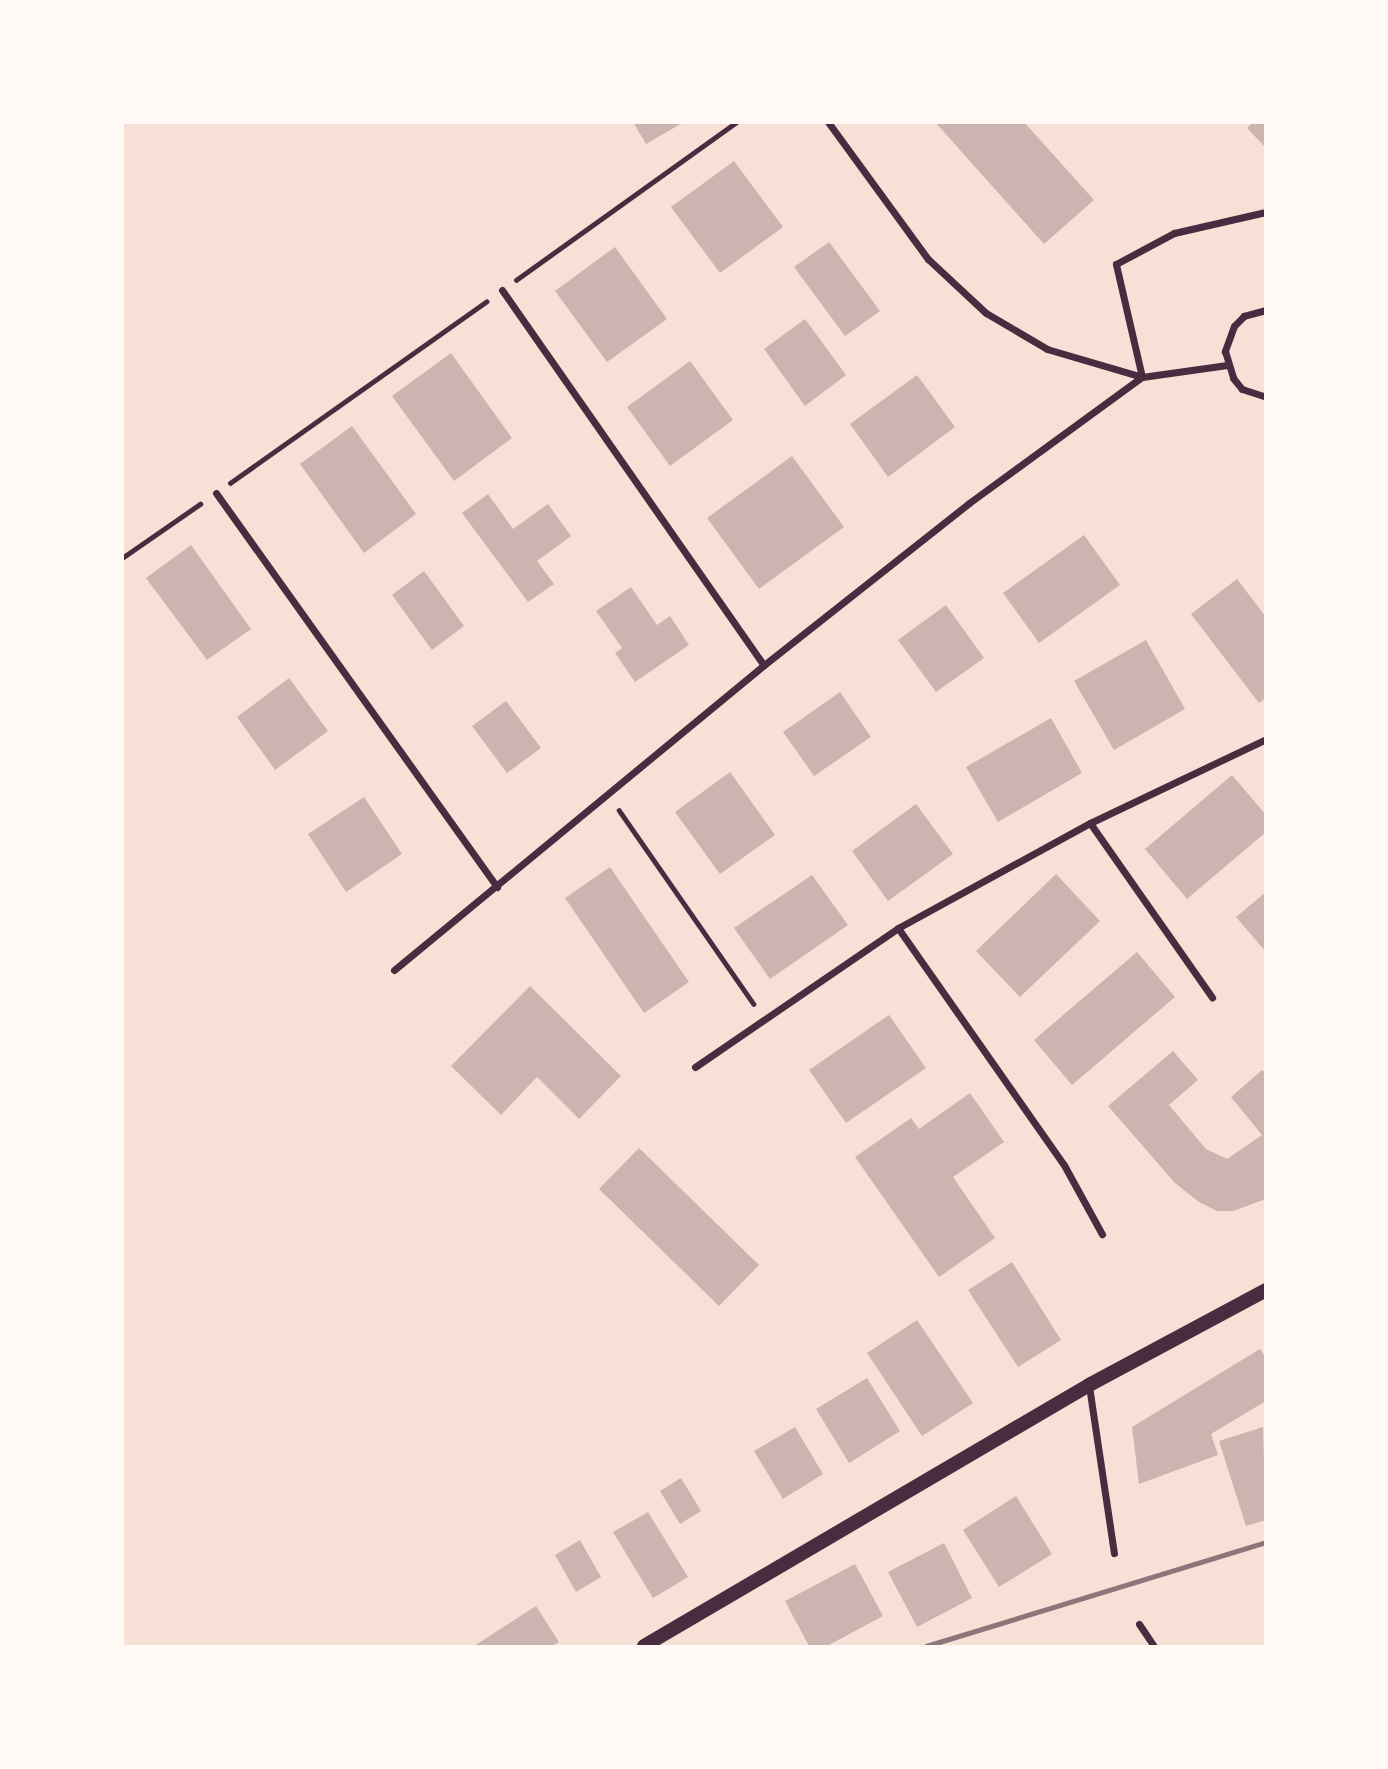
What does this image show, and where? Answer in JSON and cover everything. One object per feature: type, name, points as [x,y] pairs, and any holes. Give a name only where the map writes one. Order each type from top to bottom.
[{"type":"main road","points":[[644,1647],[1089,1385],[1265,1290]]},
{"type":"street","points":[[828,122],[928,259],[986,313],[1047,349],[1142,377],[1227,365]]},
{"type":"street","points":[[1142,377],[1116,264],[1174,233],[1265,212]]},
{"type":"street","points":[[502,290],[765,665]]},
{"type":"street","points":[[1265,310],[1244,316],[1234,326],[1228,338],[1227,365],[1242,388],[1265,397]]},
{"type":"street","points":[[394,971],[765,665],[969,503],[1142,377]]},
{"type":"street","points":[[216,493],[497,887]]},
{"type":"street","points":[[695,1067],[898,928],[1090,823],[1265,739]]},
{"type":"street","points":[[1090,823],[1212,997]]},
{"type":"street","points":[[898,928],[1064,1165],[1102,1234]]},
{"type":"street","points":[[1089,1385],[1114,1553]]},
{"type":"street","points":[[1139,1624],[1154,1647]]},
{"type":"path","points":[[122,558],[737,122]]},
{"type":"path","points":[[608,795],[765,1019]]},
{"type":"building","points":[[633,122],[684,122],[646,144]]},
{"type":"building","points":[[935,122],[1024,122],[1094,200],[1044,244]]},
{"type":"building","points":[[1253,122],[1266,122],[1266,148],[1247,128]]},
{"type":"building","points":[[734,161],[783,227],[720,273],[671,207]]},
{"type":"building","points":[[829,242],[880,311],[845,336],[794,267]]},
{"type":"building","points":[[615,247],[667,319],[607,362],[555,291]]},
{"type":"building","points":[[805,319],[846,375],[805,406],[764,349]]},
{"type":"building","points":[[451,353],[512,438],[454,481],[392,396]]},
{"type":"building","points":[[690,361],[733,420],[670,466],[627,407]]},
{"type":"building","points":[[917,375],[955,427],[888,477],[850,424]]},
{"type":"building","points":[[352,426],[416,514],[364,553],[300,464]]},
{"type":"building","points":[[792,456],[844,527],[759,589],[707,518]]},
{"type":"building","points":[[488,494],[513,529],[548,504],[571,536],[537,561],[554,584],[528,602],[462,513]]},
{"type":"building","points":[[1084,535],[1120,585],[1039,643],[1003,593]]},
{"type":"building","points":[[191,545],[251,629],[207,660],[146,578]]},
{"type":"building","points":[[424,571],[464,626],[432,650],[392,595]]},
{"type":"building","points":[[1237,579],[1266,617],[1266,698],[1259,703],[1191,614]]},
{"type":"building","points":[[631,587],[657,625],[670,616],[689,645],[635,682],[615,653],[622,648],[596,611]]},
{"type":"building","points":[[946,605],[984,658],[936,692],[898,640]]},
{"type":"building","points":[[1146,640],[1185,709],[1114,750],[1074,681]]},
{"type":"building","points":[[289,678],[328,731],[275,770],[237,717]]},
{"type":"building","points":[[840,692],[871,737],[814,776],[783,732]]},
{"type":"building","points":[[506,701],[541,748],[507,773],[472,726]]},
{"type":"building","points":[[1051,718],[1082,773],[998,822],[966,767]]},
{"type":"building","points":[[730,772],[775,835],[720,874],[675,812]]},
{"type":"building","points":[[1232,775],[1266,815],[1266,832],[1187,899],[1145,849]]},
{"type":"building","points":[[364,797],[402,854],[346,892],[308,834]]},
{"type":"building","points":[[916,804],[953,854],[888,901],[852,851]]},
{"type":"building","points":[[610,867],[689,982],[644,1013],[565,898]]},
{"type":"building","points":[[1056,874],[1100,921],[1020,997],[976,951]]},
{"type":"building","points":[[812,875],[848,925],[770,979],[734,928]]},
{"type":"building","points":[[1266,892],[1266,952],[1236,917]]},
{"type":"building","points":[[1137,952],[1175,997],[1072,1085],[1034,1040]]},
{"type":"building","points":[[530,986],[621,1076],[579,1119],[537,1077],[501,1115],[451,1066]]},
{"type":"building","points":[[889,1015],[926,1068],[846,1123],[809,1070]]},
{"type":"building","points":[[1173,1051],[1198,1080],[1169,1105],[1206,1149],[1227,1159],[1262,1135],[1231,1097],[1262,1070],[1266,1073],[1266,1199],[1233,1211],[1217,1211],[1199,1202],[1175,1183],[1108,1106]]},
{"type":"building","points":[[970,1093],[1004,1142],[953,1177],[995,1238],[939,1277],[855,1157],[911,1118],[919,1129]]},
{"type":"building","points":[[639,1148],[759,1265],[719,1306],[599,1189]]},
{"type":"building","points":[[1012,1262],[1061,1340],[1018,1367],[968,1290]]},
{"type":"building","points":[[917,1320],[973,1403],[922,1436],[867,1353]]},
{"type":"building","points":[[1260,1349],[1266,1358],[1266,1401],[1211,1434],[1218,1455],[1139,1484],[1132,1427]]},
{"type":"building","points":[[867,1378],[900,1431],[849,1463],[816,1409]]},
{"type":"building","points":[[795,1427],[823,1474],[783,1499],[754,1451]]},
{"type":"building","points":[[1263,1427],[1266,1520],[1246,1526],[1219,1441]]},
{"type":"building","points":[[681,1478],[701,1511],[680,1524],[660,1491]]},
{"type":"building","points":[[1016,1496],[1052,1554],[999,1587],[963,1530]]},
{"type":"building","points":[[648,1512],[688,1577],[653,1598],[613,1532]]},
{"type":"building","points":[[580,1540],[601,1577],[576,1592],[555,1555]]},
{"type":"building","points":[[944,1543],[972,1598],[917,1627],[888,1572]]},
{"type":"building","points":[[855,1564],[883,1616],[827,1646],[809,1646],[785,1601]]},
{"type":"building","points":[[536,1606],[559,1642],[552,1646],[474,1646]]},
{"type":"railway","points":[[926,1646],[1266,1542]]}]
